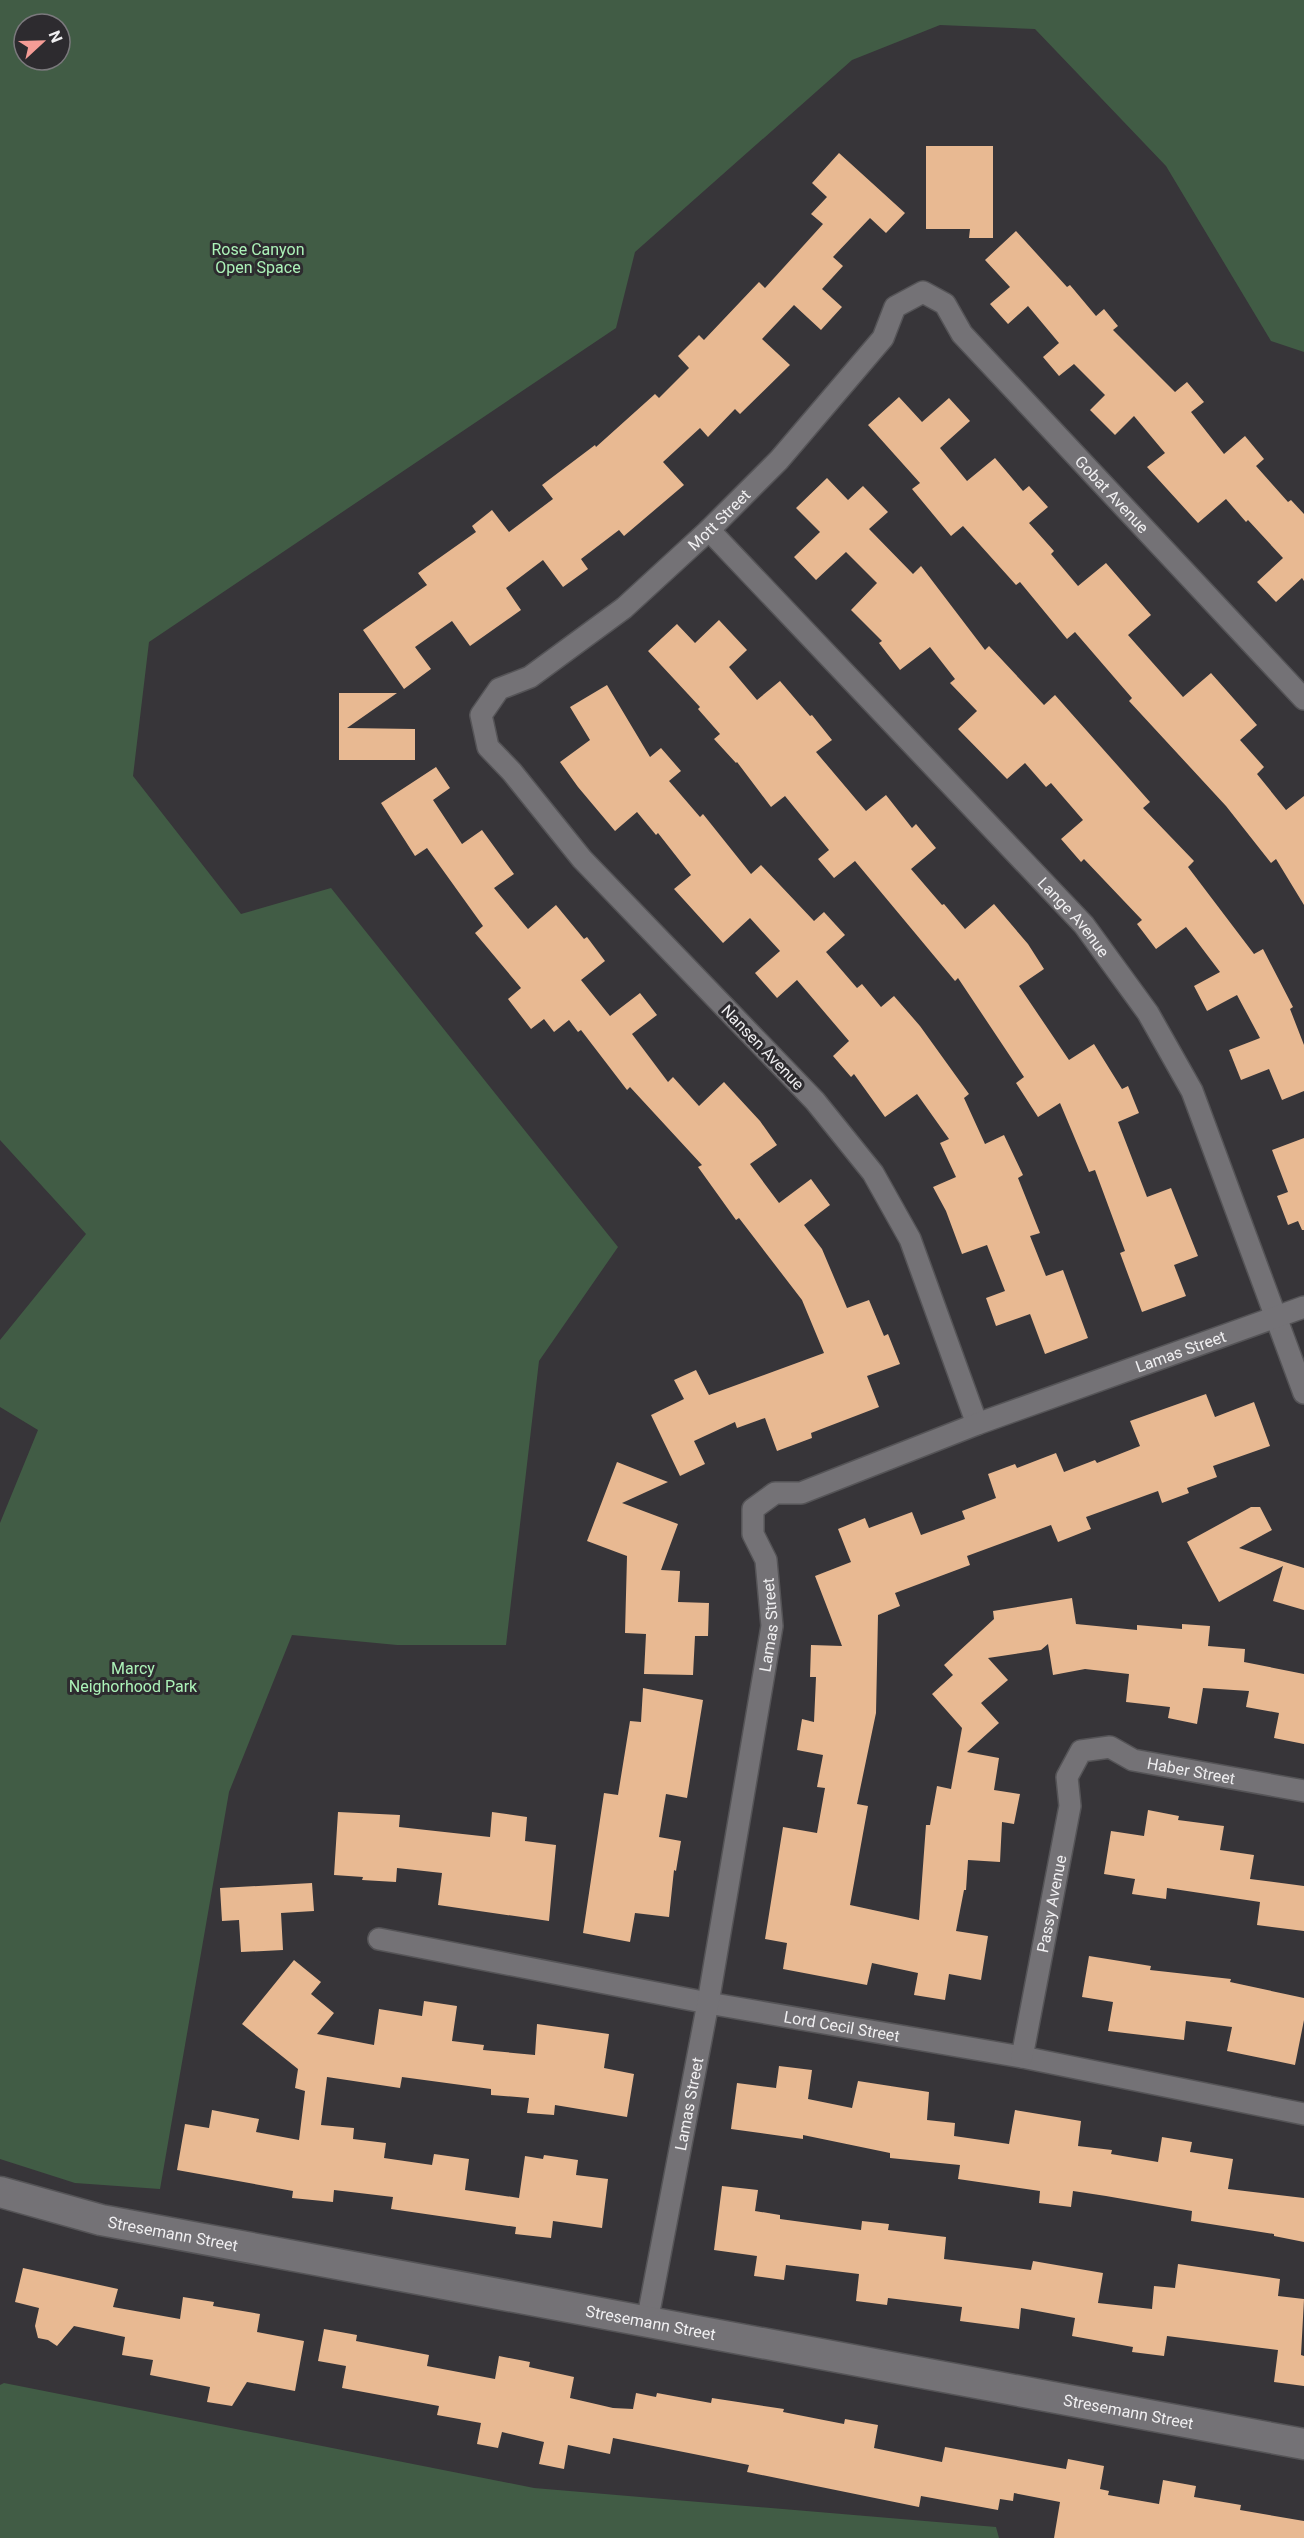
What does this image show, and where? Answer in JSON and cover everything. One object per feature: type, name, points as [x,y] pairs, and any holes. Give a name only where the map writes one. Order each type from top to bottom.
[{"type":"street","name":"Mott Street","points":[[481,715],[499,689],[530,677],[624,608],[709,530],[779,459],[883,338],[895,307],[923,292]]},
{"type":"street","name":"Gobat Avenue","points":[[923,292],[945,304],[962,334],[1304,699]]},
{"type":"street","name":"Lange Avenue","points":[[709,530],[1084,925],[1148,1013],[1192,1091],[1304,1393]]},
{"type":"street","name":"Nansen Avenue","points":[[481,715],[488,747],[512,772],[582,859],[815,1101],[873,1173],[910,1239],[978,1424]]},
{"type":"street","name":"Lamas Street","points":[[648,2322],[708,2003],[772,1626],[766,1560],[753,1534],[753,1509],[775,1493],[801,1493],[978,1424],[1304,1307]]},
{"type":"street","name":"Haber Street","points":[[1081,1751],[1110,1747],[1133,1760],[1304,1791]]},
{"type":"street","name":"Passy Avenue","points":[[1022,2057],[1070,1806],[1067,1777],[1081,1751]]},
{"type":"street","name":"Lord Cecil Street","points":[[379,1939],[708,2003],[1022,2057],[1304,2115]]},
{"type":"street","name":"Stresemann Street","points":[[0,2192],[100,2220],[1304,2444]]},
{"type":"green space","name":"Rose Canyon Open Space","points":[[0,0],[1304,0],[1304,352],[1271,341],[1166,166],[1035,29],[940,25],[852,60],[635,252],[616,328],[149,642],[133,776],[241,914],[331,888],[618,1247],[539,1361],[506,1645],[397,1645],[292,1635],[229,1792],[160,2189],[75,2183],[0,2159],[0,1523],[38,1430],[0,1407],[0,1340],[86,1234],[0,1140]]},
{"type":"green space","points":[[4,2383],[534,2488],[996,2527],[999,2538],[0,2538],[0,2385]]},
{"type":"building","points":[[926,146],[993,146],[993,238],[969,238],[970,229],[926,229]]},
{"type":"building","points":[[839,153],[905,213],[886,233],[870,218],[833,257],[843,266],[822,289],[842,307],[821,330],[794,305],[762,339],[790,365],[740,414],[735,409],[708,437],[700,428],[663,462],[684,485],[624,536],[619,530],[581,559],[588,569],[563,587],[543,560],[506,588],[521,610],[470,646],[452,621],[415,647],[431,669],[404,689],[363,630],[427,585],[418,573],[476,532],[472,526],[492,510],[509,532],[553,499],[542,485],[595,445],[596,447],[655,394],[659,398],[689,368],[678,356],[699,335],[704,340],[759,282],[765,288],[823,224],[811,214],[827,197],[812,183]]},
{"type":"building","points":[[1016,231],[1067,287],[1070,285],[1096,316],[1104,309],[1118,326],[1113,330],[1175,392],[1187,382],[1204,402],[1191,412],[1224,454],[1245,436],[1264,459],[1256,466],[1288,502],[1291,500],[1304,514],[1304,581],[1302,578],[1276,602],[1257,582],[1283,558],[1248,520],[1246,522],[1226,499],[1198,523],[1147,467],[1165,453],[1134,416],[1115,435],[1090,410],[1105,395],[1074,364],[1059,376],[1043,357],[1059,343],[1028,306],[1008,324],[990,304],[1010,287],[985,260]]},
{"type":"building","points":[[899,397],[922,422],[949,398],[970,421],[940,448],[967,481],[995,458],[1023,491],[1029,486],[1048,507],[1029,523],[1054,551],[1051,554],[1078,586],[1106,563],[1151,615],[1128,635],[1183,697],[1211,673],[1257,725],[1240,740],[1264,767],[1257,774],[1286,810],[1304,796],[1304,905],[1276,859],[1271,863],[1226,806],[1129,701],[1132,698],[1075,632],[1067,639],[1020,582],[1016,585],[963,526],[951,536],[912,489],[920,483],[868,425]]},
{"type":"building","points":[[827,478],[848,500],[863,486],[888,512],[869,529],[913,574],[921,566],[985,650],[989,646],[1044,705],[1055,695],[1150,802],[1143,808],[1194,861],[1188,867],[1254,954],[1263,949],[1293,1007],[1290,1009],[1304,1045],[1304,1091],[1282,1100],[1269,1069],[1241,1080],[1229,1050],[1260,1038],[1237,995],[1207,1011],[1194,986],[1220,972],[1186,927],[1156,949],[1137,924],[1142,920],[1084,859],[1081,862],[1061,839],[1083,820],[1051,783],[1046,787],[1025,763],[1007,779],[958,729],[977,711],[950,683],[955,679],[930,647],[900,670],[879,643],[882,641],[851,610],[877,583],[846,552],[816,580],[794,557],[820,532],[796,508]]},
{"type":"building","points":[[719,620],[747,650],[729,667],[757,700],[780,681],[832,740],[816,752],[866,811],[886,795],[912,828],[916,824],[936,848],[911,869],[942,905],[944,904],[965,929],[994,904],[1028,944],[1044,969],[1019,986],[1069,1060],[1094,1044],[1122,1089],[1128,1086],[1139,1113],[1118,1122],[1147,1197],[1171,1188],[1198,1256],[1174,1265],[1186,1296],[1142,1312],[1120,1253],[1125,1251],[1095,1170],[1089,1172],[1060,1103],[1038,1117],[1016,1083],[1024,1077],[958,978],[955,981],[855,861],[834,878],[818,859],[829,850],[785,796],[771,807],[737,762],[714,739],[720,734],[698,709],[700,707],[648,651],[677,624],[695,643]]},
{"type":"building","points":[[607,685],[650,757],[661,748],[681,771],[669,781],[700,817],[703,814],[751,874],[761,865],[814,921],[824,912],[845,935],[826,952],[857,988],[862,984],[881,1007],[894,996],[920,1026],[969,1094],[964,1098],[985,1144],[1004,1135],[1023,1175],[1018,1178],[1040,1233],[1030,1236],[1046,1276],[1063,1270],[1088,1338],[1045,1354],[1030,1314],[996,1326],[986,1298],[1005,1291],[987,1245],[962,1254],[946,1211],[933,1187],[956,1177],[940,1143],[949,1139],[917,1094],[885,1117],[854,1074],[851,1077],[833,1056],[849,1041],[797,980],[777,998],[755,973],[780,951],[750,918],[723,943],[674,889],[691,875],[658,833],[656,835],[637,812],[615,831],[578,787],[560,762],[590,740],[570,707]]},
{"type":"building","points":[[339,693],[397,693],[347,728],[415,729],[415,760],[339,760]]},
{"type":"building","points":[[436,767],[450,788],[433,800],[462,844],[482,830],[514,874],[494,888],[528,929],[556,905],[584,939],[587,937],[605,961],[581,980],[610,1016],[640,993],[657,1015],[632,1034],[668,1082],[673,1077],[699,1106],[724,1082],[760,1121],[777,1145],[750,1164],[779,1203],[811,1179],[830,1205],[804,1225],[822,1249],[847,1308],[869,1300],[884,1336],[888,1334],[900,1364],[867,1376],[879,1407],[811,1433],[812,1438],[777,1451],[765,1418],[737,1428],[735,1422],[694,1441],[705,1464],[680,1476],[651,1415],[684,1399],[674,1380],[696,1370],[709,1395],[824,1353],[802,1300],[739,1218],[736,1220],[698,1167],[702,1165],[630,1087],[627,1090],[581,1030],[578,1032],[569,1020],[554,1032],[544,1019],[531,1029],[508,999],[521,988],[475,933],[483,926],[427,848],[415,856],[381,803]]},
{"type":"building","points":[[1304,1138],[1304,1230],[1302,1230],[1298,1221],[1288,1225],[1277,1196],[1288,1192],[1272,1150]]},
{"type":"building","points":[[1206,1394],[1215,1417],[1254,1402],[1270,1446],[1213,1466],[1217,1477],[1187,1488],[1189,1493],[1162,1503],[1158,1491],[1086,1517],[1091,1529],[1058,1542],[1051,1525],[967,1556],[970,1565],[895,1593],[900,1606],[878,1615],[876,1713],[857,1804],[868,1806],[850,1905],[919,1920],[926,1825],[930,1825],[937,1786],[951,1789],[962,1728],[932,1694],[953,1675],[944,1665],[994,1619],[993,1611],[1072,1598],[1076,1624],[1137,1630],[1137,1625],[1182,1629],[1182,1624],[1210,1626],[1208,1646],[1245,1649],[1244,1662],[1304,1674],[1304,1744],[1274,1738],[1279,1713],[1246,1707],[1249,1691],[1203,1688],[1197,1724],[1168,1718],[1170,1707],[1126,1702],[1129,1674],[1085,1669],[1053,1675],[1048,1644],[1041,1650],[988,1658],[1008,1680],[981,1703],[999,1723],[967,1752],[999,1758],[994,1790],[1020,1794],[1014,1824],[1002,1822],[1000,1862],[968,1860],[966,1890],[964,1890],[956,1931],[988,1936],[981,1980],[949,1974],[945,2000],[914,1995],[918,1973],[872,1963],[867,1985],[783,1969],[787,1943],[765,1939],[783,1827],[817,1833],[825,1788],[817,1787],[823,1755],[797,1750],[802,1719],[814,1722],[816,1677],[810,1677],[811,1645],[842,1646],[815,1576],[851,1562],[838,1529],[865,1518],[869,1528],[912,1512],[921,1535],[965,1519],[962,1511],[996,1498],[988,1474],[1015,1464],[1017,1468],[1056,1453],[1064,1472],[1095,1460],[1097,1463],[1140,1446],[1130,1421]]},
{"type":"building","points":[[617,1462],[668,1482],[622,1503],[678,1524],[661,1570],[680,1571],[678,1602],[709,1603],[708,1636],[695,1636],[693,1675],[644,1674],[646,1634],[625,1633],[627,1556],[587,1541]]},
{"type":"building","points":[[1251,1507],[1260,1507],[1272,1530],[1239,1548],[1304,1568],[1304,1610],[1273,1601],[1283,1566],[1219,1602],[1187,1542]]},
{"type":"building","points":[[643,1688],[703,1700],[687,1798],[666,1794],[659,1837],[681,1841],[676,1871],[674,1870],[669,1917],[635,1913],[630,1942],[583,1933],[604,1793],[618,1795],[630,1721],[641,1722]]},
{"type":"building","points":[[1148,1810],[1179,1816],[1178,1820],[1224,1826],[1220,1850],[1254,1855],[1250,1879],[1304,1886],[1304,1931],[1257,1925],[1260,1902],[1167,1888],[1166,1899],[1132,1894],[1135,1879],[1104,1874],[1111,1831],[1144,1836]]},
{"type":"building","points":[[338,1812],[400,1815],[399,1827],[490,1837],[492,1812],[527,1817],[525,1841],[556,1845],[549,1921],[438,1905],[442,1873],[397,1868],[396,1882],[362,1880],[363,1877],[334,1875]]},
{"type":"building","points":[[312,1883],[314,1911],[281,1913],[283,1950],[241,1952],[239,1920],[222,1921],[220,1888]]},
{"type":"building","points":[[1089,1956],[1151,1966],[1150,1970],[1231,1979],[1230,1982],[1304,1998],[1304,2020],[1295,2065],[1227,2051],[1232,2027],[1186,2021],[1184,2040],[1108,2031],[1113,2002],[1082,1997]]},
{"type":"building","points":[[294,1960],[321,1982],[311,1994],[334,2013],[317,2034],[374,2045],[379,2009],[422,2016],[424,2001],[457,2006],[452,2041],[484,2045],[483,2050],[535,2055],[537,2024],[609,2034],[604,2068],[634,2074],[627,2117],[555,2105],[554,2115],[527,2113],[529,2098],[491,2095],[491,2089],[402,2077],[400,2088],[327,2077],[321,2125],[354,2128],[353,2139],[386,2143],[384,2158],[432,2165],[434,2154],[469,2159],[465,2190],[519,2198],[525,2156],[543,2159],[544,2155],[578,2160],[576,2175],[608,2179],[602,2228],[553,2221],[551,2238],[515,2234],[516,2227],[391,2209],[393,2197],[334,2190],[333,2202],[292,2198],[293,2191],[177,2170],[185,2124],[209,2128],[212,2110],[259,2119],[256,2132],[299,2140],[305,2091],[295,2088],[298,2069],[242,2024]]},
{"type":"building","points":[[779,2066],[812,2070],[808,2099],[852,2108],[858,2081],[929,2092],[927,2120],[955,2123],[954,2136],[1009,2144],[1015,2110],[1081,2121],[1078,2146],[1112,2150],[1111,2154],[1158,2162],[1162,2137],[1192,2142],[1190,2152],[1233,2159],[1228,2189],[1304,2198],[1304,2242],[1274,2236],[1274,2234],[1191,2221],[1192,2211],[1073,2191],[1071,2207],[1039,2203],[1040,2191],[958,2179],[960,2165],[890,2158],[890,2153],[803,2135],[803,2139],[731,2129],[737,2083],[776,2088]]},
{"type":"building","points":[[722,2186],[758,2190],[755,2211],[780,2215],[780,2219],[861,2230],[862,2221],[889,2224],[888,2230],[946,2237],[944,2259],[1031,2270],[1033,2261],[1103,2273],[1098,2303],[1152,2309],[1154,2286],[1175,2288],[1178,2264],[1280,2279],[1278,2296],[1304,2299],[1301,2355],[1304,2356],[1304,2386],[1274,2382],[1278,2350],[1167,2336],[1164,2356],[1132,2352],[1133,2347],[1072,2336],[1075,2318],[1021,2308],[1019,2329],[960,2321],[962,2307],[888,2298],[887,2305],[856,2301],[859,2274],[786,2265],[784,2280],[754,2276],[757,2256],[714,2250]]},
{"type":"building","points":[[23,2268],[118,2289],[113,2307],[180,2319],[183,2297],[214,2302],[213,2306],[260,2314],[257,2332],[304,2341],[295,2391],[247,2382],[232,2406],[207,2402],[210,2387],[150,2375],[153,2360],[122,2355],[125,2337],[74,2326],[57,2346],[48,2340],[38,2338],[35,2326],[39,2308],[15,2302]]},
{"type":"building","points":[[324,2329],[357,2335],[356,2341],[429,2355],[427,2366],[495,2379],[499,2356],[530,2362],[529,2367],[574,2377],[570,2398],[613,2408],[633,2409],[636,2393],[656,2397],[657,2393],[711,2403],[712,2398],[784,2409],[783,2412],[844,2424],[845,2419],[878,2425],[874,2448],[942,2462],[945,2447],[1066,2469],[1068,2459],[1104,2466],[1100,2489],[1109,2491],[1108,2495],[1159,2504],[1163,2480],[1196,2486],[1194,2497],[1241,2505],[1240,2510],[1304,2521],[1304,2538],[1054,2538],[1060,2502],[1014,2493],[1013,2501],[1000,2499],[998,2510],[921,2496],[919,2507],[747,2472],[749,2465],[613,2438],[610,2454],[568,2445],[564,2469],[539,2464],[544,2442],[502,2432],[498,2448],[477,2444],[481,2423],[437,2415],[439,2406],[342,2388],[346,2366],[318,2361]]},
{"type":"park label","name":"Marcy Neighorhood Park","points":[[133,1677]]}]
